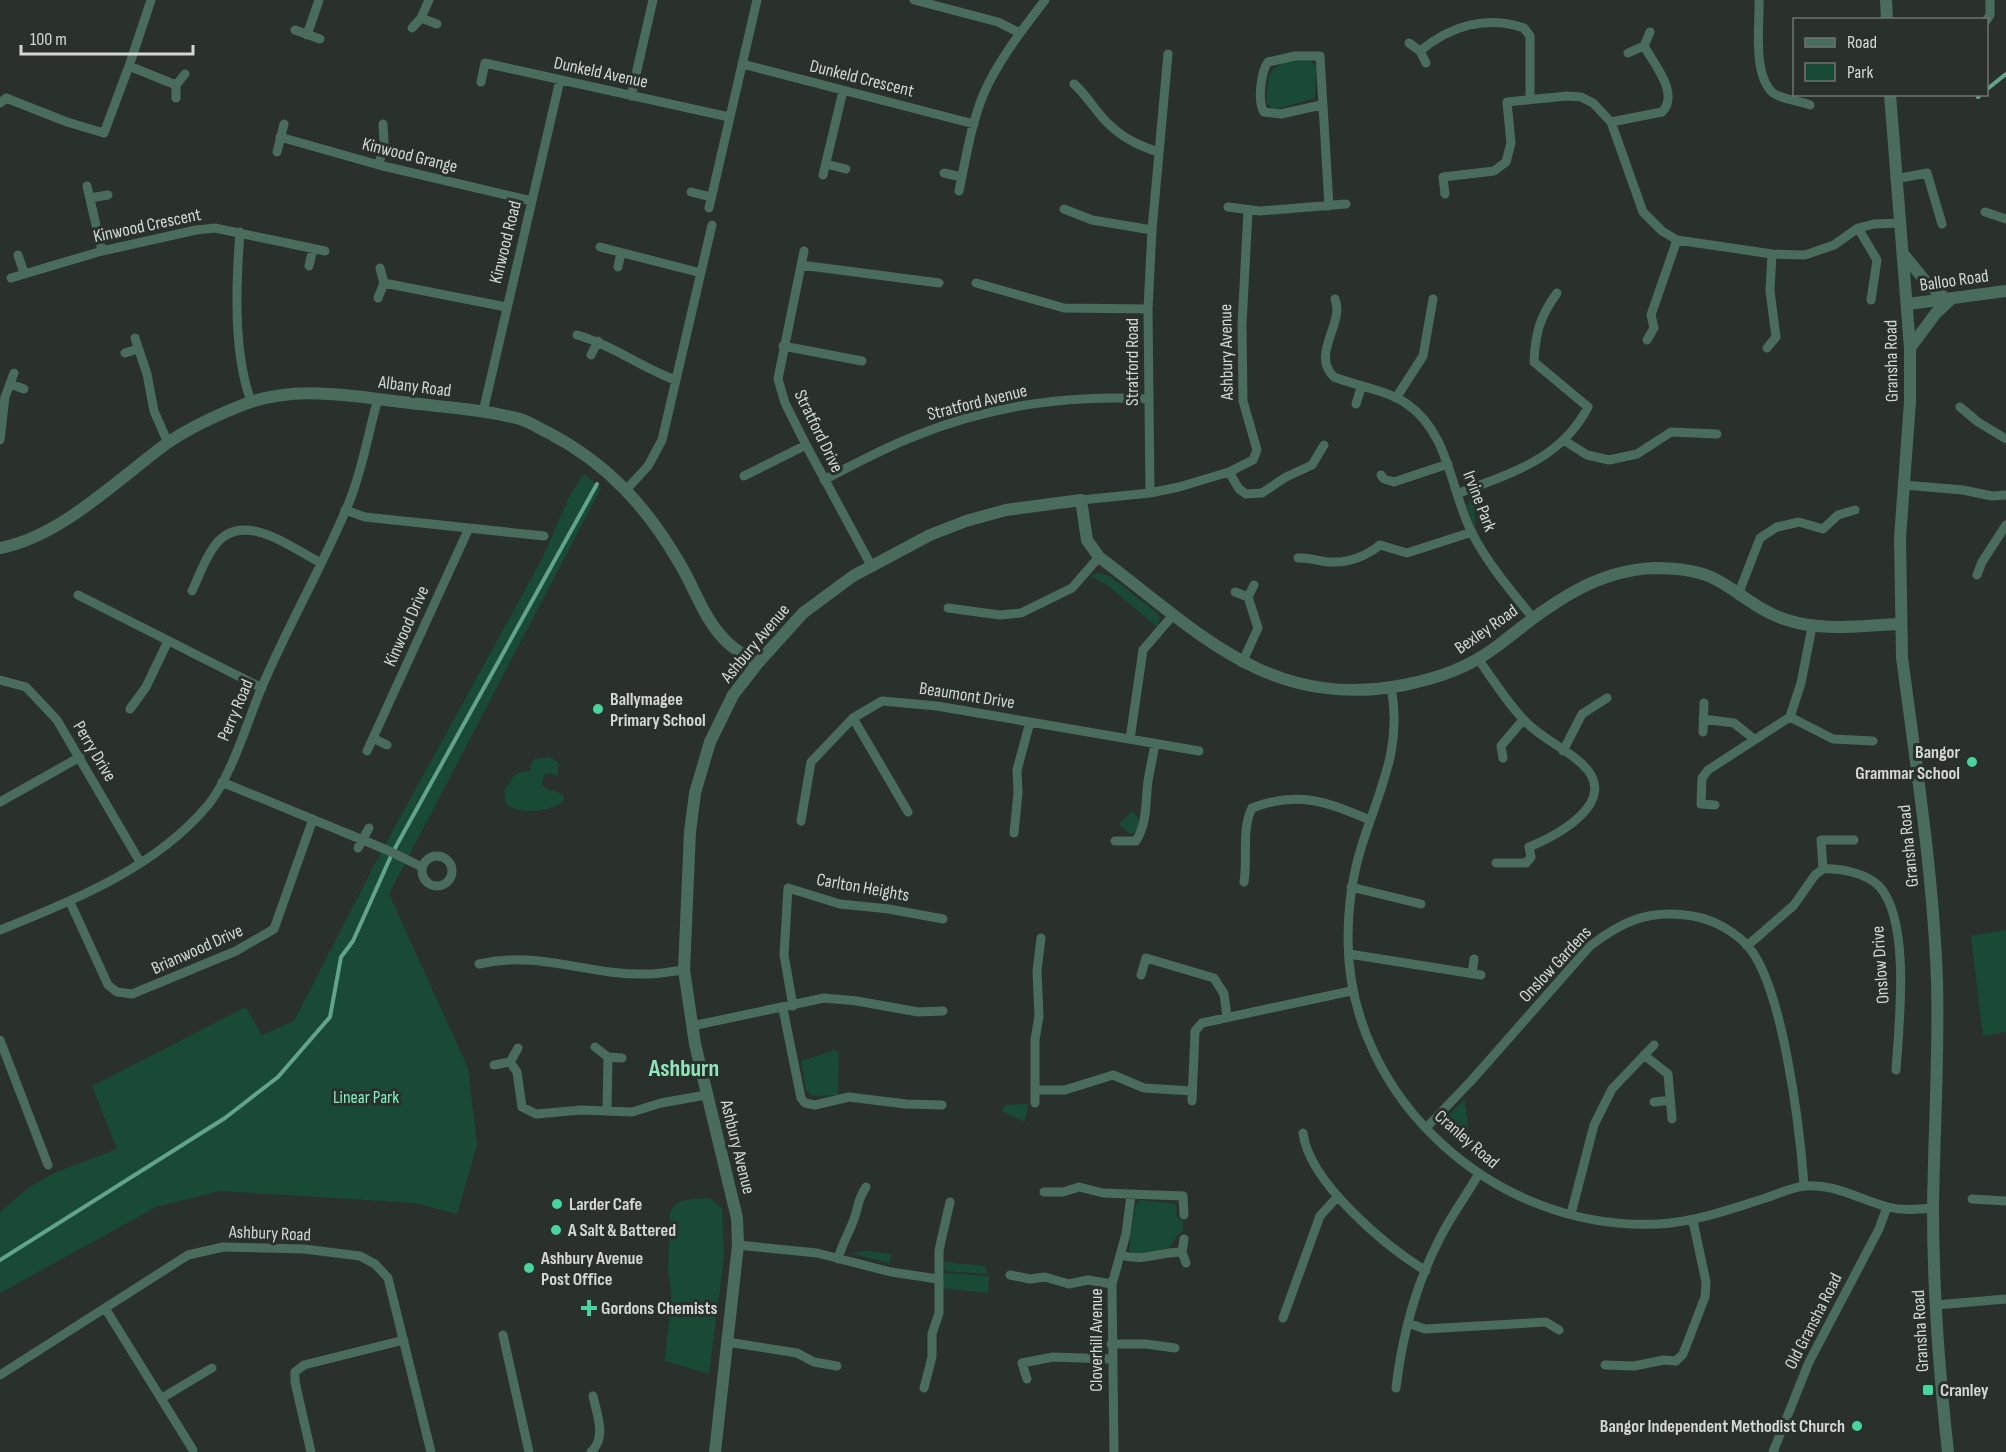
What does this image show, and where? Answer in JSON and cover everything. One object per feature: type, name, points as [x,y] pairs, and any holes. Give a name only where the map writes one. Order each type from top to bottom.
[{"type":"street","points":[[0,103],[6,98],[67,122],[104,133],[151,0]]},
{"type":"street","points":[[307,34],[319,0]]},
{"type":"street","points":[[412,28],[421,18],[429,0]]},
{"type":"street","points":[[631,96],[653,0]]},
{"type":"street","points":[[709,208],[757,0]]},
{"type":"street","points":[[914,0],[998,22],[1020,33]]},
{"type":"street","points":[[959,191],[974,124],[985,92],[1020,33],[1045,0]]},
{"type":"street","points":[[1759,0],[1756,36],[1766,83],[1774,94],[1810,105]]},
{"type":"street","points":[[1886,0],[1887,18]]},
{"type":"street","points":[[1988,18],[1990,0]]},
{"type":"street","points":[[421,18],[437,24]]},
{"type":"street","points":[[1420,51],[1440,34],[1460,26],[1474,23],[1524,28],[1530,36],[1530,99]]},
{"type":"street","points":[[295,30],[320,39]]},
{"type":"street","points":[[1628,53],[1644,46],[1650,32]]},
{"type":"street","points":[[1409,43],[1420,51],[1426,63]]},
{"type":"street","points":[[1611,122],[1662,112],[1668,104],[1668,89],[1644,46]]},
{"type":"street","name":"Stratford Road","points":[[1150,493],[1148,309],[1158,152],[1168,54]]},
{"type":"street","points":[[1321,105],[1281,114],[1264,112],[1260,106],[1264,67],[1274,60],[1320,56],[1321,105],[1329,206]]},
{"type":"street","name":"Dunkeld Avenue","points":[[481,82],[485,63],[729,117]]},
{"type":"street","name":"Dunkeld Crescent","points":[[742,64],[974,124]]},
{"type":"street","points":[[129,66],[176,85]]},
{"type":"street","points":[[176,98],[176,85],[185,74]]},
{"type":"street","name":"Kinwood Road","points":[[483,412],[560,80]]},
{"type":"street","points":[[1074,84],[1090,99],[1111,127],[1131,142],[1158,152]]},
{"type":"street","points":[[823,175],[843,91]]},
{"type":"street","name":"Gransha Road","points":[[1890,96],[1910,348],[1910,402],[1900,538],[1900,624],[1928,857],[1936,979],[1938,1076],[1934,1208],[1936,1305],[1948,1452]]},
{"type":"street","points":[[1445,194],[1443,177],[1494,171],[1506,162],[1511,143],[1508,102],[1581,97],[1593,103],[1611,122],[1643,212],[1662,231],[1677,240],[1772,254],[1805,255],[1820,252],[1858,228],[1874,224],[1900,223]]},
{"type":"street","points":[[277,152],[284,124]]},
{"type":"street","points":[[379,165],[384,142],[383,124]]},
{"type":"street","name":"Kinwood Grange","points":[[280,137],[379,165],[532,201]]},
{"type":"street","points":[[826,164],[846,169]]},
{"type":"street","points":[[1895,179],[1928,172],[1942,224]]},
{"type":"street","points":[[944,173],[962,177]]},
{"type":"street","points":[[87,186],[102,251]]},
{"type":"street","points":[[691,192],[711,197]]},
{"type":"street","points":[[90,198],[108,195]]},
{"type":"street","points":[[1228,207],[1248,210],[1346,204]]},
{"type":"street","points":[[1064,209],[1092,220],[1152,230]]},
{"type":"street","name":"Ashbury Avenue","points":[[715,1452],[738,1245],[730,1189],[706,1095],[692,1026],[684,970],[686,881],[695,793],[710,742],[733,695],[757,664],[803,613],[853,576],[930,535],[966,521],[1006,510],[1150,493],[1229,472],[1253,460],[1257,450],[1243,401],[1242,324],[1248,210]]},
{"type":"street","points":[[1985,212],[2006,219]]},
{"type":"street","points":[[626,490],[648,466],[662,440],[712,225]]},
{"type":"street","name":"Kinwood Crescent","points":[[11,278],[102,251],[196,230],[215,228],[325,251]]},
{"type":"street","points":[[1858,228],[1877,260],[1871,300]]},
{"type":"street","points":[[240,232],[236,285],[238,318],[244,372],[251,401]]},
{"type":"street","points":[[1647,340],[1654,328],[1651,315],[1666,266],[1677,240]]},
{"type":"street","points":[[600,247],[701,273]]},
{"type":"street","points":[[309,266],[313,249]]},
{"type":"street","name":"Stratford Drive","points":[[804,251],[778,379],[785,403],[872,567]]},
{"type":"street","points":[[618,267],[621,253]]},
{"type":"street","points":[[1767,348],[1776,337],[1770,291],[1772,254]]},
{"type":"street","points":[[1903,254],[1926,282],[1949,299],[1910,348]]},
{"type":"street","points":[[18,255],[24,273]]},
{"type":"street","points":[[801,265],[939,283]]},
{"type":"street","points":[[378,298],[384,284],[380,268]]},
{"type":"street","points":[[976,283],[1064,308],[1148,309]]},
{"type":"street","points":[[384,284],[506,307]]},
{"type":"street","name":"Balloo Road","points":[[1908,304],[2006,291]]},
{"type":"street","points":[[1457,494],[1537,461],[1565,441],[1588,407],[1534,362],[1535,335],[1543,313],[1557,294]]},
{"type":"street","name":"Irvine Park","points":[[1335,299],[1339,308],[1327,344],[1325,364],[1334,377],[1396,398],[1422,419],[1432,431],[1448,464],[1472,532],[1486,557],[1533,618]]},
{"type":"street","points":[[1396,398],[1424,356],[1433,299]]},
{"type":"street","points":[[577,335],[598,341],[639,364],[675,380]]},
{"type":"street","points":[[135,338],[147,374],[154,411],[168,443]]},
{"type":"street","points":[[591,355],[598,341]]},
{"type":"street","points":[[783,346],[862,361]]},
{"type":"street","points":[[125,353],[138,349]]},
{"type":"street","points":[[0,440],[4,397],[14,373]]},
{"type":"street","points":[[10,384],[24,389]]},
{"type":"street","points":[[1356,404],[1361,388]]},
{"type":"street","name":"Albany Road","points":[[0,546],[29,540],[52,528],[168,443],[211,418],[251,401],[291,392],[328,393],[483,412],[522,419],[567,443],[604,468],[626,490],[660,532],[681,566],[702,609],[724,639],[757,664]]},
{"type":"street","name":"Perry Road","points":[[0,930],[70,902],[140,862],[190,823],[208,805],[222,782],[262,688],[345,510],[366,452],[378,399]]},
{"type":"street","name":"Stratford Avenue","points":[[824,480],[915,435],[978,417],[1059,399],[1149,399]]},
{"type":"street","points":[[1960,407],[1978,423],[2006,439]]},
{"type":"street","points":[[1565,441],[1587,455],[1609,460],[1637,454],[1671,432],[1717,434]]},
{"type":"street","points":[[744,476],[806,445]]},
{"type":"street","points":[[1229,472],[1239,489],[1246,494],[1262,493],[1286,477],[1312,465],[1324,445]]},
{"type":"street","points":[[1381,475],[1383,479],[1394,482],[1448,464]]},
{"type":"street","points":[[1904,484],[1963,490],[1992,496],[2006,495]]},
{"type":"street","name":"Bexley Road","points":[[1081,500],[1087,540],[1099,557],[1173,615],[1242,663],[1283,681],[1307,685],[1348,689],[1391,687],[1448,674],[1479,660],[1563,597],[1596,580],[1613,574],[1654,568],[1693,571],[1715,579],[1755,606],[1786,620],[1812,627],[1900,624]]},
{"type":"street","points":[[345,510],[365,517],[544,536]]},
{"type":"street","points":[[1738,595],[1760,538],[1776,527],[1799,522],[1823,529],[1838,515],[1855,510]]},
{"type":"street","points":[[1977,575],[1982,562],[2006,525]]},
{"type":"street","name":"Kinwood Drive","points":[[367,751],[469,528]]},
{"type":"street","points":[[192,591],[212,548],[225,535],[234,530],[258,531],[321,563]]},
{"type":"street","points":[[1298,558],[1312,557],[1331,562],[1365,557],[1380,544],[1407,553],[1472,532]]},
{"type":"street","points":[[948,608],[1000,615],[1021,613],[1072,588],[1099,557]]},
{"type":"street","points":[[1242,663],[1258,628],[1248,597],[1254,585]]},
{"type":"street","points":[[1235,592],[1248,597]]},
{"type":"street","points":[[78,595],[262,688]]},
{"type":"street","points":[[1130,739],[1143,650],[1173,615]]},
{"type":"street","points":[[1716,805],[1701,804],[1702,778],[1708,770],[1790,717],[1801,683],[1812,627]]},
{"type":"street","points":[[130,709],[146,687],[168,641]]},
{"type":"street","points":[[1479,660],[1523,720],[1592,775],[1593,790],[1590,804],[1578,820],[1556,837],[1529,847],[1531,857],[1526,863],[1496,863]]},
{"type":"street","name":"Perry Drive","points":[[0,680],[17,682],[33,692],[57,720],[140,862]]},
{"type":"street","name":"Cranley Road","points":[[1391,687],[1394,728],[1392,753],[1384,787],[1370,820],[1351,887],[1349,954],[1351,991],[1365,1037],[1380,1066],[1426,1128],[1478,1175],[1532,1202],[1609,1223],[1655,1224],[1693,1221],[1804,1185],[1831,1187],[1887,1207],[1934,1208]]},
{"type":"street","points":[[1563,751],[1582,714],[1607,698]]},
{"type":"street","name":"Beaumont Drive","points":[[801,821],[811,762],[853,718],[882,701],[937,706],[1199,751]]},
{"type":"street","points":[[1703,732],[1704,703]]},
{"type":"street","points":[[1790,717],[1833,739],[1873,741]]},
{"type":"street","points":[[853,718],[908,812]]},
{"type":"street","points":[[1703,719],[1734,723],[1754,739]]},
{"type":"street","points":[[1503,758],[1501,746],[1523,720]]},
{"type":"street","points":[[1014,833],[1017,770],[1030,722]]},
{"type":"street","points":[[374,738],[387,745]]},
{"type":"street","points":[[1115,841],[1136,841],[1141,833],[1147,816],[1148,783],[1155,744]]},
{"type":"street","points":[[0,802],[80,757]]},
{"type":"street","points":[[222,782],[313,819],[361,844],[387,850],[422,867]]},
{"type":"street","points":[[1244,882],[1247,863],[1246,820],[1252,808],[1268,801],[1300,798],[1334,805],[1370,820]]},
{"type":"street","name":"Brianwood Drive","points":[[70,902],[108,985],[117,992],[132,994],[236,951],[274,929],[313,819]]},
{"type":"street","points":[[361,844],[369,828]]},
{"type":"street","points":[[1747,946],[1794,905],[1815,875],[1823,869],[1821,840],[1854,840]]},
{"type":"street","name":"Onslow Drive","points":[[1823,869],[1836,868],[1856,874],[1878,885],[1892,908],[1901,988],[1896,1070]]},
{"type":"street","points":[[1351,887],[1421,904]]},
{"type":"street","name":"Carlton Heights","points":[[794,1006],[784,954],[788,888],[840,904],[889,909],[943,919]]},
{"type":"street","name":"Onslow Gardens","points":[[1426,1128],[1472,1081],[1590,946],[1614,928],[1638,917],[1666,912],[1697,916],[1725,928],[1747,946],[1771,995],[1786,1048],[1804,1185]]},
{"type":"street","points":[[1035,1103],[1037,1090],[1035,1040],[1039,1016],[1037,971],[1041,938]]},
{"type":"street","points":[[1349,954],[1476,975],[1474,959]]},
{"type":"street","points":[[479,964],[500,959],[526,958],[647,974],[684,970]]},
{"type":"street","points":[[1141,975],[1146,958],[1214,978],[1224,994],[1227,1017]]},
{"type":"street","points":[[1037,1090],[1065,1090],[1113,1075],[1144,1088],[1192,1096],[1195,1031],[1202,1023],[1351,991]]},
{"type":"street","points":[[692,1026],[783,1009],[824,998],[918,1012],[943,1011]]},
{"type":"street","points":[[783,1009],[801,1098],[805,1103],[815,1105],[849,1097],[906,1104],[942,1105]]},
{"type":"street","points":[[0,1040],[2,1054],[48,1165]]},
{"type":"street","points":[[1571,1214],[1594,1125],[1612,1089],[1654,1045]]},
{"type":"street","points":[[595,1047],[608,1058],[622,1058]]},
{"type":"street","points":[[494,1065],[510,1062],[518,1048]]},
{"type":"street","points":[[1644,1055],[1668,1074],[1672,1119]]},
{"type":"street","points":[[607,1111],[608,1058]]},
{"type":"street","points":[[510,1062],[517,1072],[522,1107],[528,1111],[546,1114],[581,1110],[632,1112],[661,1103],[706,1095]]},
{"type":"street","points":[[1654,1102],[1670,1100]]},
{"type":"street","points":[[1304,1133],[1305,1149],[1338,1196],[1356,1216],[1401,1256],[1426,1271]]},
{"type":"street","points":[[1396,1388],[1400,1352],[1426,1271],[1440,1238],[1478,1175]]},
{"type":"street","points":[[838,1259],[844,1237],[855,1218],[857,1201],[866,1187]]},
{"type":"street","points":[[1044,1192],[1063,1192],[1079,1187],[1103,1193],[1183,1196],[1184,1215]]},
{"type":"street","name":"Cloverhill Avenue","points":[[1114,1452],[1111,1359],[1112,1284],[1131,1195]]},
{"type":"street","points":[[1283,1318],[1320,1216],[1338,1196]]},
{"type":"street","points":[[1972,1199],[2006,1201]]},
{"type":"street","points":[[924,1388],[932,1357],[932,1334],[939,1313],[939,1250],[950,1202]]},
{"type":"street","name":"Old Gransha Road","points":[[1773,1452],[1809,1362],[1879,1229],[1887,1207]]},
{"type":"street","points":[[1605,1365],[1634,1366],[1664,1359],[1676,1361],[1683,1354],[1705,1297],[1706,1282],[1693,1221]]},
{"type":"street","points":[[1184,1239],[1182,1252],[1186,1263]]},
{"type":"street","points":[[738,1245],[817,1253],[891,1272],[938,1279]]},
{"type":"street","name":"Ashbury Road","points":[[0,1375],[188,1255],[223,1246],[304,1249],[360,1256],[375,1263],[388,1278],[431,1452]]},
{"type":"street","points":[[1120,1255],[1137,1259],[1149,1258],[1166,1252],[1182,1252]]},
{"type":"street","points":[[1010,1275],[1030,1279],[1045,1277],[1069,1284],[1088,1280],[1112,1284]]},
{"type":"street","points":[[1936,1305],[2006,1299]]},
{"type":"street","points":[[105,1308],[193,1450]]},
{"type":"street","points":[[1408,1323],[1425,1329],[1546,1322],[1559,1330]]},
{"type":"street","points":[[503,1335],[529,1452]]},
{"type":"street","points":[[311,1452],[295,1382],[295,1372],[304,1365],[404,1340]]},
{"type":"street","points":[[727,1342],[797,1353],[814,1362],[837,1366]]},
{"type":"street","points":[[1111,1344],[1146,1344],[1175,1348]]},
{"type":"street","points":[[1027,1379],[1022,1363],[1053,1357],[1111,1359]]},
{"type":"street","points":[[162,1398],[212,1368]]},
{"type":"street","points":[[591,1452],[598,1446],[601,1434],[593,1396]]},
{"type":"green space","points":[[1295,60],[1310,60],[1316,67],[1315,98],[1273,110],[1266,101],[1267,84],[1271,73],[1279,65]]},
{"type":"green space","name":"Linear Park","points":[[584,474],[601,488],[389,894],[468,1068],[477,1145],[457,1214],[415,1203],[220,1191],[156,1207],[0,1293],[0,1212],[28,1188],[52,1174],[117,1149],[92,1086],[246,1007],[262,1035],[294,1021],[380,854],[543,557],[570,495]]},
{"type":"green space","points":[[1472,495],[1475,497],[1475,528],[1467,507]]},
{"type":"green space","points":[[1098,573],[1110,576],[1157,613],[1160,618],[1157,627],[1106,584],[1090,576]]},
{"type":"green space","points":[[550,757],[559,763],[557,777],[551,773],[545,774],[542,784],[547,789],[561,794],[564,797],[563,802],[550,808],[534,811],[518,810],[506,804],[504,791],[515,774],[531,770],[530,765],[534,759]]},
{"type":"green space","points":[[1132,811],[1141,822],[1136,832],[1130,834],[1119,824]]},
{"type":"green space","points":[[2006,930],[2006,1032],[1983,1036],[1971,936]]},
{"type":"green space","points":[[835,1050],[839,1054],[838,1095],[812,1096],[806,1090],[801,1061]]},
{"type":"green space","points":[[1465,1099],[1468,1129],[1464,1150],[1442,1128],[1448,1115]]},
{"type":"green space","points":[[1028,1104],[1025,1122],[1002,1111],[1005,1105]]},
{"type":"green space","points":[[709,1198],[722,1208],[724,1257],[709,1374],[665,1361],[671,1304],[668,1275],[670,1212],[682,1201]]},
{"type":"green space","points":[[1139,1200],[1176,1204],[1177,1218],[1183,1221],[1183,1232],[1178,1234],[1170,1247],[1144,1254],[1129,1250],[1135,1207]]},
{"type":"green space","points":[[868,1251],[891,1254],[890,1263],[850,1253]]},
{"type":"green space","points":[[944,1262],[985,1266],[988,1274],[945,1271]]},
{"type":"green space","points":[[944,1273],[989,1276],[988,1293],[943,1288]]},
{"type":"waterway","points":[[1988,88],[2006,74]]},
{"type":"waterway","points":[[394,850],[597,484]]},
{"type":"waterway","points":[[0,1260],[225,1118],[278,1077],[330,1017],[341,957],[353,941],[391,856]]},
{"type":"place","name":"Ballymagee Primary School","points":[[598,709]]},
{"type":"place","name":"Bangor Grammar School","points":[[1972,762]]},
{"type":"place","name":"Larder Cafe","points":[[557,1204]]},
{"type":"place","name":"A Salt & Battered","points":[[556,1230]]},
{"type":"place","name":"Ashbury Avenue Post Office","points":[[529,1268]]},
{"type":"place","name":"Gordons Chemists","points":[[589,1308]]},
{"type":"place","name":"Cranley","points":[[1928,1390]]},
{"type":"place","name":"Bangor Independent Methodist Church","points":[[1857,1426]]},
{"type":"district","name":"Ashburn","points":[[684,1068]]}]
